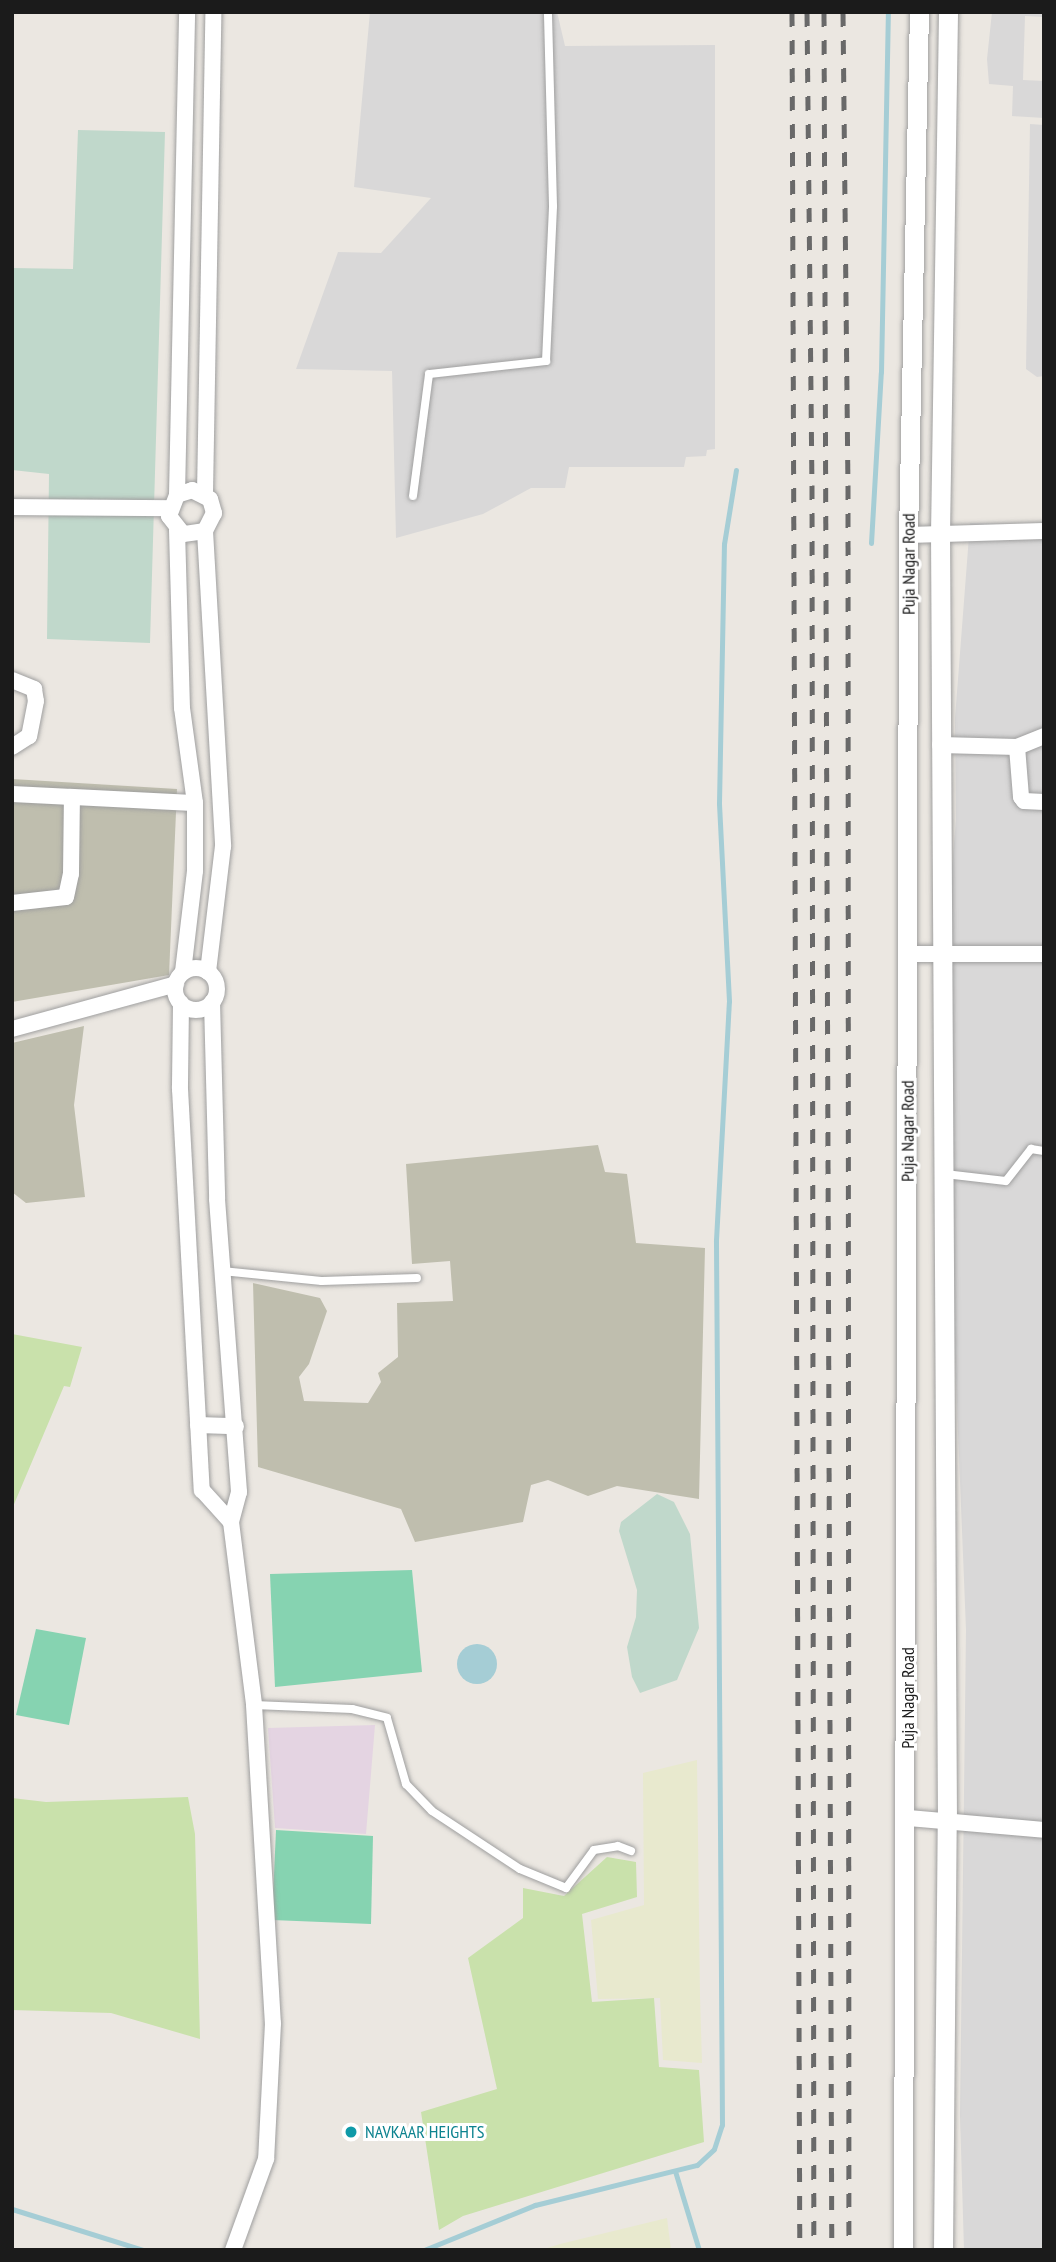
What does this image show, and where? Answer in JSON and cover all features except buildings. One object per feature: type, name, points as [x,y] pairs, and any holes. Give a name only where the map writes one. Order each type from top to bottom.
[{"type":"street","points":[[187,12],[173,502],[177,530],[183,708],[195,803],[195,871],[179,978],[186,1200],[202,1490],[231,1522]]},
{"type":"street","points":[[213,12],[205,494],[214,513],[205,531],[212,708],[223,846],[208,972],[217,989],[212,1002],[217,1199],[239,1492],[231,1522],[254,1705],[273,2023],[271,2119],[257,2189],[233,2247]]},
{"type":"street","name":"Puja Nagar Road","points":[[903,2250],[908,1818],[908,535],[919,12]]},
{"type":"street","name":"Puja Nagar Road","points":[[943,2250],[947,1823],[940,534],[948,12]]},
{"type":"street","points":[[12,507],[173,502],[192,490],[205,494]]},
{"type":"street","points":[[177,530],[191,535],[205,531]]},
{"type":"street","points":[[908,535],[1044,531]]},
{"type":"street","points":[[12,680],[34,689],[36,701],[29,736],[12,747]]},
{"type":"street","points":[[183,708],[212,708]]},
{"type":"street","points":[[940,745],[1017,747],[1042,740]]},
{"type":"street","points":[[1017,747],[1021,797],[1024,801],[1044,802]]},
{"type":"street","points":[[12,794],[195,803]]},
{"type":"street","points":[[12,903],[66,897],[72,797]]},
{"type":"street","points":[[908,954],[1044,954]]},
{"type":"street","points":[[12,1029],[179,978],[196,968],[208,972]]},
{"type":"street","points":[[181,1003],[194,1009],[212,1002]]},
{"type":"street","points":[[186,1200],[217,1199]]},
{"type":"street","points":[[198,1425],[236,1426]]},
{"type":"street","points":[[908,1818],[1044,1830]]},
{"type":"lane","points":[[412,496],[429,374],[546,361],[553,206],[548,12]]},
{"type":"lane","points":[[942,1173],[1006,1181],[1031,1149],[1044,1151]]},
{"type":"lane","points":[[222,1271],[322,1281],[417,1278]]},
{"type":"lane","points":[[254,1705],[352,1709],[387,1718],[406,1784],[432,1811],[520,1869],[566,1888],[594,1850],[618,1846],[631,1851]]},
{"type":"shaded area","points":[[370,12],[557,12],[565,46],[715,45],[715,449],[707,450],[706,456],[686,457],[684,467],[569,467],[565,488],[531,488],[483,514],[396,538],[392,371],[296,369],[338,252],[381,253],[431,198],[354,187]]},
{"type":"shaded area","points":[[992,12],[1044,12],[1044,17],[1025,16],[1023,80],[1044,81],[1044,118],[1012,116],[1013,86],[989,84],[987,59]]},
{"type":"shaded area","points":[[1030,124],[1044,125],[1044,376],[1037,377],[1026,369]]},
{"type":"shaded area","points":[[970,523],[1044,525],[1044,2250],[964,2250],[960,2115],[966,1630],[941,1006],[956,819],[955,718]]},
{"type":"shaded area","points":[[12,779],[177,789],[169,975],[12,1002]]},
{"type":"shaded area","points":[[84,1026],[74,1105],[85,1197],[26,1203],[12,1192],[12,1043]]},
{"type":"shaded area","points":[[598,1145],[605,1172],[627,1174],[636,1243],[705,1248],[699,1499],[617,1486],[588,1496],[548,1480],[531,1485],[523,1522],[415,1542],[401,1509],[258,1467],[253,1283],[320,1298],[327,1311],[309,1364],[299,1377],[304,1401],[368,1403],[381,1382],[378,1373],[398,1357],[397,1303],[453,1301],[450,1261],[412,1264],[406,1164]]},
{"type":"shaded area","points":[[375,1725],[366,1834],[275,1828],[268,1728]]},
{"type":"green space","points":[[78,130],[165,132],[150,643],[47,639],[49,474],[12,470],[12,268],[73,269]]},
{"type":"green space","points":[[12,1334],[82,1347],[70,1387],[64,1386],[12,1509]]},
{"type":"green space","points":[[657,1494],[674,1502],[690,1534],[699,1628],[677,1680],[640,1693],[632,1677],[627,1647],[636,1617],[637,1590],[619,1531],[621,1522]]},
{"type":"green space","points":[[412,1570],[422,1672],[275,1687],[270,1574]]},
{"type":"green space","points":[[36,1629],[86,1638],[69,1725],[16,1715]]},
{"type":"green space","points":[[697,1760],[702,2063],[663,2060],[660,1998],[598,1999],[591,1920],[644,1905],[643,1773]]},
{"type":"green space","points":[[188,1797],[195,1834],[200,2039],[111,2013],[12,2010],[12,1798],[46,1802]]},
{"type":"green space","points":[[276,1830],[373,1836],[371,1924],[272,1920]]},
{"type":"green space","points":[[607,1857],[636,1862],[637,1897],[582,1914],[592,2002],[654,1998],[659,2067],[699,2070],[704,2142],[463,2216],[439,2230],[421,2112],[497,2089],[468,1958],[523,1918],[523,1888],[564,1896]]},
{"type":"green space","points":[[667,2218],[671,2250],[541,2250],[560,2244]]},
{"type":"water","points":[[477,1644],[491,1650],[497,1664],[491,1678],[477,1684],[463,1678],[457,1664],[463,1650]]},
{"type":"waterway","points":[[871,543],[881,372],[888,12]]},
{"type":"waterway","points":[[424,2250],[535,2205],[697,2165],[714,2149],[722,2125],[716,1240],[729,1001],[719,803],[724,544],[736,470]]},
{"type":"waterway","points":[[675,2171],[699,2250]]},
{"type":"waterway","points":[[12,2209],[143,2250]]},
{"type":"railway","points":[[792,12],[800,2250]]},
{"type":"railway","points":[[807,12],[812,485],[814,2250]]},
{"type":"railway","points":[[824,12],[832,2250]]},
{"type":"railway","points":[[843,12],[848,485],[849,2250]]},
{"type":"place","name":"NAVKAAR HEIGHTS","points":[[351,2132]]}]
